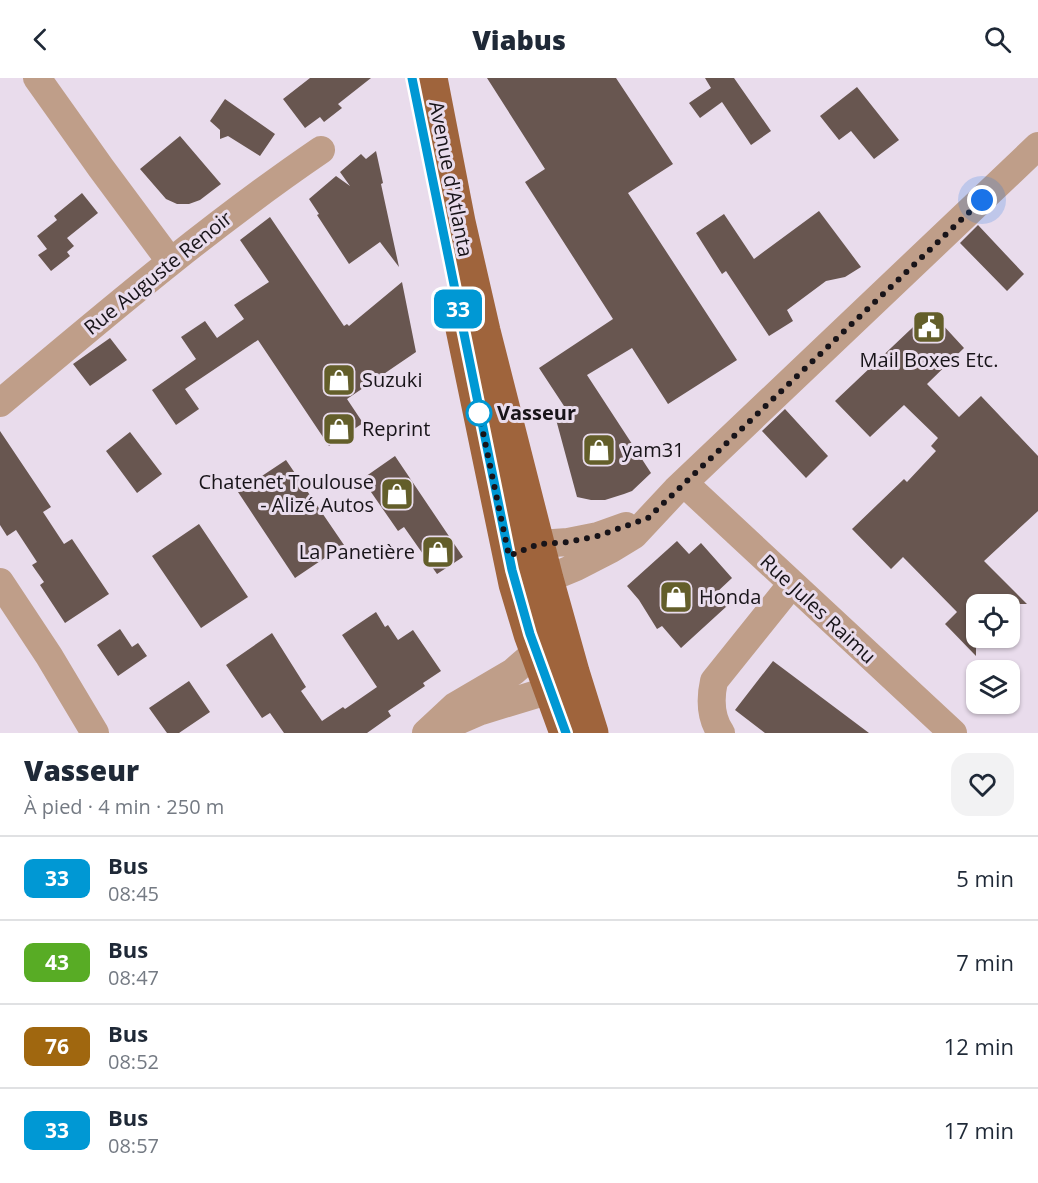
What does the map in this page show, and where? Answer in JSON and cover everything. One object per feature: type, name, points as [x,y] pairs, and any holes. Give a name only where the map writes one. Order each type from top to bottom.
[{"type":"main road","name":"Avenue d'Atlanta","points":[[412,78],[512,570],[556,666],[592,733]]},
{"type":"main road","name":"Avenue d'Atlanta","points":[[431,78],[471,279],[547,579],[566,733]]},
{"type":"street","points":[[37,78],[170,261]]},
{"type":"street","points":[[512,570],[547,579],[576,567],[634,535],[684,483],[1038,146]]},
{"type":"street","name":"Rue Auguste Renoir","points":[[0,403],[170,261],[265,188],[321,150]]},
{"type":"street","name":"Rue Jules Raimu","points":[[684,483],[952,733]]},
{"type":"street","points":[[512,570],[539,544],[568,542],[598,536],[648,518]]},
{"type":"street","points":[[0,582],[49,656],[94,733]]},
{"type":"street","points":[[721,733],[716,726],[712,711],[711,696],[714,681],[791,585]]},
{"type":"street","points":[[426,733],[455,706],[513,672],[556,666]]},
{"type":"street","points":[[432,733],[481,711],[556,666]]},
{"type":"building","points":[[310,78],[371,78],[338,104],[342,108],[324,122],[320,117],[305,128],[283,99]]},
{"type":"building","points":[[487,78],[616,78],[673,164],[628,193],[737,360],[668,404],[632,348],[587,375],[651,473],[632,491],[605,500],[577,497],[554,412],[564,406],[539,368],[613,319],[525,182],[545,169]]},
{"type":"building","points":[[705,78],[734,78],[771,131],[751,145],[722,102],[700,118],[689,103],[711,88]]},
{"type":"building","points":[[857,87],[899,140],[874,159],[851,131],[839,140],[820,116]]},
{"type":"building","points":[[225,99],[275,134],[260,156],[228,136],[220,139],[220,130],[210,121]]},
{"type":"building","points":[[180,136],[221,184],[200,200],[189,204],[177,204],[166,199],[140,169]]},
{"type":"building","points":[[376,151],[399,267],[380,242],[349,264],[309,199],[336,176],[350,186],[340,172],[361,154],[366,159]]},
{"type":"building","points":[[82,193],[98,213],[67,238],[74,246],[67,252],[70,256],[51,271],[38,255],[47,249],[37,236],[57,220],[54,216]]},
{"type":"building","points":[[819,211],[861,267],[845,277],[826,281],[787,310],[793,321],[769,336],[726,271],[722,274],[696,233],[724,214],[754,259]]},
{"type":"building","points":[[270,217],[344,326],[347,324],[349,326],[402,282],[416,352],[347,399],[363,423],[329,446],[258,340],[185,389],[199,409],[176,425],[152,390],[196,359],[181,337],[205,321],[217,338],[244,319],[234,305],[269,282],[240,240]]},
{"type":"building","points":[[978,225],[1024,274],[1007,291],[960,243]]},
{"type":"building","points":[[930,311],[964,348],[927,384],[959,417],[981,396],[1038,456],[1038,511],[984,561],[1017,594],[966,594],[966,646],[945,624],[957,612],[903,557],[891,569],[852,529],[904,479],[907,482],[936,451],[931,446],[938,438],[904,405],[870,437],[835,401]]},
{"type":"building","points":[[110,338],[127,360],[90,386],[73,364]]},
{"type":"building","points":[[785,409],[828,456],[806,478],[762,431]]},
{"type":"building","points":[[0,431],[51,507],[43,512],[64,544],[72,539],[109,594],[65,623],[40,585],[44,582],[32,565],[37,562],[16,530],[7,536],[0,525]]},
{"type":"building","points":[[130,432],[162,474],[137,493],[106,451]]},
{"type":"building","points":[[395,456],[463,557],[437,574],[404,527],[398,531],[362,479]]},
{"type":"building","points":[[286,460],[344,545],[295,578],[238,492]]},
{"type":"building","points":[[199,524],[248,597],[201,628],[152,556]]},
{"type":"building","points":[[677,541],[689,554],[701,543],[732,578],[716,593],[727,606],[681,648],[662,626],[657,629],[639,600],[627,586]]},
{"type":"building","points":[[1020,597],[1027,604],[1020,604]]},
{"type":"building","points":[[376,612],[385,627],[388,625],[398,640],[413,630],[441,671],[423,683],[425,686],[388,711],[391,716],[367,733],[284,733],[270,713],[262,718],[226,665],[272,633],[306,687],[301,691],[322,721],[343,707],[345,709],[377,687],[342,635]]},
{"type":"building","points":[[120,629],[132,647],[138,643],[147,656],[118,676],[97,645]]},
{"type":"building","points":[[968,648],[976,648],[976,656]]},
{"type":"building","points":[[773,661],[869,733],[765,733],[735,710]]},
{"type":"building","points":[[189,681],[210,712],[179,733],[167,733],[149,708]]},
{"type":"bus line","name":"33","points":[[412,78],[515,584],[530,634],[566,733]]},
{"type":"place","name":"Mail Boxes Etc.","points":[[929,327]]},
{"type":"place","name":"Suzuki","points":[[339,380]]},
{"type":"place","name":"Vasseur","points":[[479,413]]},
{"type":"place","name":"Reprint","points":[[339,429]]},
{"type":"place","name":"yam31","points":[[599,450]]},
{"type":"place","name":"Chatenet Toulouse - Alizé Autos","points":[[397,494]]},
{"type":"place","name":"La Panetière","points":[[438,552]]},
{"type":"place","name":"Honda","points":[[676,597]]},
{"type":"route","points":[[479,413],[509,556],[539,544],[568,542],[598,536],[648,518],[982,200]]}]
